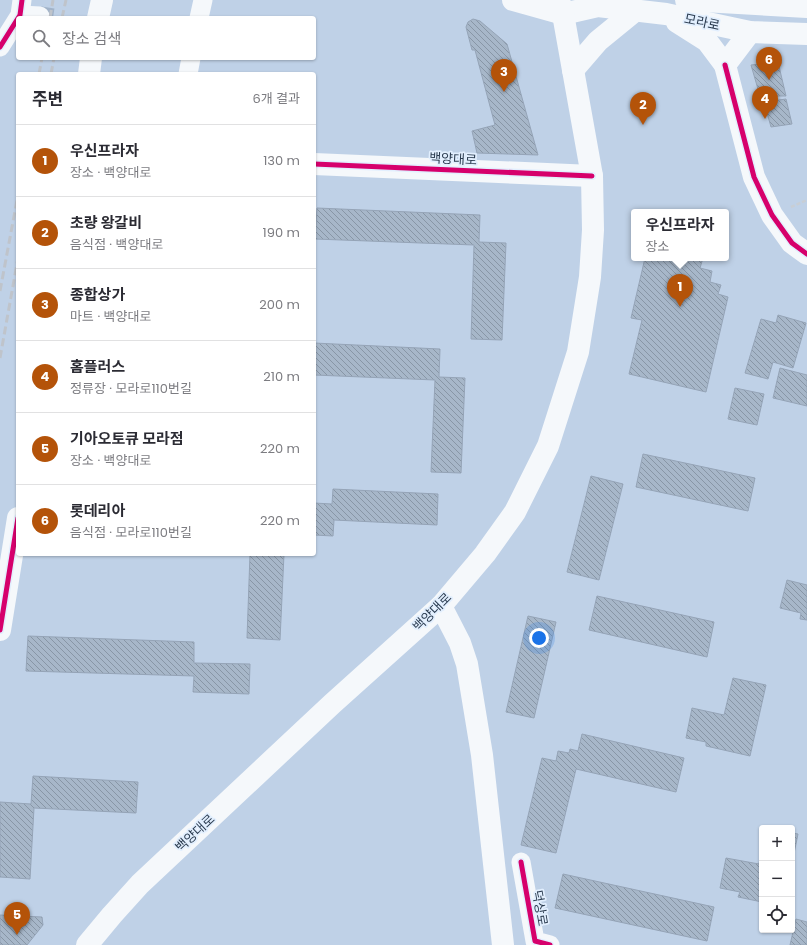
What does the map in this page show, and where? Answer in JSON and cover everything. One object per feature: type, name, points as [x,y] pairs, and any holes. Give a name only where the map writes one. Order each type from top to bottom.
[{"type":"main road","points":[[98,16],[102,0]]},
{"type":"main road","name":"모라로","points":[[513,0],[561,7],[589,3],[666,14],[750,32],[807,34]]},
{"type":"main road","name":"모라로","points":[[686,0],[807,7]]},
{"type":"main road","name":"백양대로","points":[[88,945],[140,884],[332,704],[441,606],[485,554],[515,512],[548,446],[578,352],[590,277],[593,230],[592,176],[561,7]]},
{"type":"main road","points":[[573,70],[598,41],[636,10]]},
{"type":"main road","points":[[666,14],[707,41],[725,65],[754,177],[772,215],[792,243],[807,254]]},
{"type":"main road","points":[[725,65],[750,32]]},
{"type":"main road","points":[[88,72],[91,60]]},
{"type":"main road","name":"백양대로","points":[[316,164],[592,176]]},
{"type":"main road","points":[[0,630],[16,530]]},
{"type":"main road","points":[[441,606],[460,643],[467,664],[482,754],[503,945]]},
{"type":"street","points":[[199,16],[203,0]]},
{"type":"street","points":[[16,16],[21,7],[40,16]]},
{"type":"street","points":[[0,48],[16,17]]},
{"type":"street","points":[[188,72],[191,60]]},
{"type":"street","name":"덕상로","points":[[521,862],[535,942],[550,945]]},
{"type":"building","points":[[473,19],[480,21],[507,44],[538,155],[477,153],[472,131],[495,125],[475,50],[472,50],[466,27],[468,22]]},
{"type":"building","points":[[778,62],[786,96],[760,96],[751,65]]},
{"type":"building","points":[[786,99],[792,124],[771,127],[764,102]]},
{"type":"building","points":[[317,208],[480,215],[479,242],[506,243],[502,340],[471,339],[474,245],[316,239]]},
{"type":"building","points":[[644,261],[702,261],[700,268],[712,271],[710,282],[721,285],[718,294],[728,297],[706,392],[629,374],[642,320],[631,318]]},
{"type":"building","points":[[778,315],[806,323],[793,368],[773,362],[768,379],[745,373],[761,319],[776,323]]},
{"type":"building","points":[[316,343],[440,349],[439,377],[465,378],[461,473],[431,472],[435,380],[316,375]]},
{"type":"building","points":[[780,368],[807,375],[807,406],[773,398]]},
{"type":"building","points":[[735,388],[764,394],[757,425],[728,419]]},
{"type":"building","points":[[643,454],[755,478],[748,511],[636,487]]},
{"type":"building","points":[[591,476],[623,484],[599,580],[567,572]]},
{"type":"building","points":[[333,489],[438,494],[437,525],[334,520],[333,536],[316,535],[316,503],[332,504]]},
{"type":"building","points":[[250,556],[284,556],[280,640],[247,638]]},
{"type":"building","points":[[787,580],[807,585],[807,620],[800,619],[801,613],[780,608]]},
{"type":"building","points":[[597,596],[714,622],[707,657],[589,630]]},
{"type":"building","points":[[528,616],[556,622],[534,718],[506,712]]},
{"type":"building","points":[[28,636],[194,642],[194,663],[250,664],[249,694],[193,692],[194,676],[26,671]]},
{"type":"building","points":[[733,678],[766,685],[750,756],[706,746],[706,742],[686,738],[692,708],[724,715]]},
{"type":"building","points":[[582,734],[684,758],[676,792],[576,769],[556,853],[521,845],[542,758],[556,761],[558,751],[569,753],[570,749],[578,751]]},
{"type":"building","points":[[33,776],[138,782],[136,813],[34,808],[30,879],[0,877],[0,802],[31,804]]},
{"type":"building","points":[[795,834],[798,834],[795,848]]},
{"type":"building","points":[[726,858],[759,864],[759,901],[738,897],[740,892],[720,888]]},
{"type":"building","points":[[563,874],[714,907],[707,941],[555,908]]},
{"type":"building","points":[[0,915],[42,917],[43,925],[27,945],[0,945]]},
{"type":"building","points":[[796,919],[807,922],[807,945],[790,945],[793,933],[795,933]]},
{"type":"railway","points":[[50,16],[53,0]]},
{"type":"railway","points":[[62,16],[66,0]]},
{"type":"railway","points":[[39,72],[42,60]]},
{"type":"railway","points":[[51,72],[54,60]]},
{"type":"railway","points":[[0,291],[16,206]]},
{"type":"railway","points":[[0,358],[16,269]]},
{"type":"cycle path","points":[[19,16],[22,0]]},
{"type":"cycle path","points":[[0,47],[16,21]]},
{"type":"cycle path","points":[[725,65],[754,177],[772,215],[792,243],[807,254]]},
{"type":"cycle path","points":[[316,164],[592,176]]},
{"type":"cycle path","points":[[0,630],[16,530]]},
{"type":"cycle path","points":[[521,862],[535,941],[550,945]]},
{"type":"place","name":"롯데리아","points":[[769,80]]},
{"type":"place","name":"종합상가","points":[[504,92]]},
{"type":"place","name":"홈플러스","points":[[765,119]]},
{"type":"place","name":"초량 왕갈비","points":[[643,125]]},
{"type":"place","name":"우신프라자","points":[[680,307]]},
{"type":"place","name":"기아오토큐 모라점","points":[[17,935]]}]
